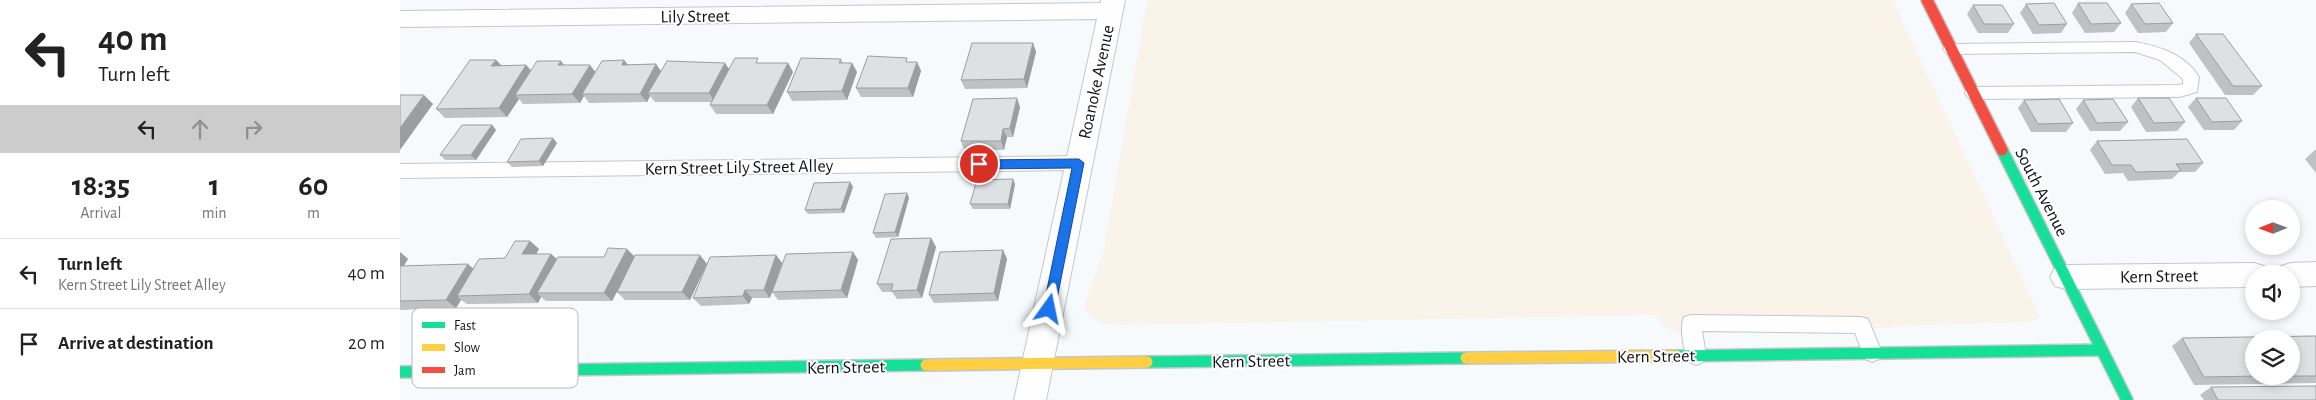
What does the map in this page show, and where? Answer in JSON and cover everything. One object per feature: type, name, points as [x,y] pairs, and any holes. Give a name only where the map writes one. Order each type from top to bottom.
[{"type":"street","name":"South Avenue","points":[[1926,0],[2126,400]]},
{"type":"street","name":"Lily Street","points":[[400,19],[1112,5]]},
{"type":"street","name":"Roanoke Avenue","points":[[1030,400],[1112,5]]},
{"type":"street","points":[[2300,274],[2316,274]]},
{"type":"street","name":"Kern Street","points":[[2065,277],[2245,275]]},
{"type":"street","name":"Kern Street","points":[[578,370],[2102,350]]},
{"type":"lane","points":[[1951,49],[2135,47],[2158,50],[2177,63],[2191,77],[2191,88],[2179,91],[1973,93]]},
{"type":"lane","name":"Kern Street Lily Street Alley","points":[[400,172],[1079,163]]},
{"type":"lane","points":[[1696,356],[1692,323],[1861,325],[1872,353]]},
{"type":"shaded area","points":[[1147,0],[1893,0],[2039,315],[2038,319],[2028,322],[1888,328],[1688,333],[1689,336],[1681,335],[1661,324],[1658,315],[1117,325],[1098,322],[1089,316],[1085,309],[1085,303],[1103,255]]},
{"type":"building","points":[[2054,3],[2067,24],[2039,25],[2026,4]]},
{"type":"building","points":[[2078,3],[2107,3],[2121,23],[2091,24]]},
{"type":"building","points":[[2159,3],[2173,23],[2145,24],[2131,4]]},
{"type":"building","points":[[1973,5],[2002,5],[2014,24],[1984,24]]},
{"type":"building","points":[[2196,34],[2223,34],[2262,86],[2233,86]]},
{"type":"building","points":[[972,43],[1033,43],[1024,79],[961,80]]},
{"type":"building","points":[[868,56],[907,58],[906,62],[917,62],[908,88],[856,88]]},
{"type":"building","points":[[735,58],[758,58],[756,63],[788,63],[767,105],[710,105]]},
{"type":"building","points":[[801,58],[841,59],[839,63],[852,63],[842,91],[787,92]]},
{"type":"building","points":[[470,60],[496,60],[491,66],[526,65],[499,108],[436,109]]},
{"type":"building","points":[[624,60],[622,65],[656,64],[640,94],[582,94],[602,61]]},
{"type":"building","points":[[537,61],[561,61],[558,65],[590,65],[572,94],[515,95]]},
{"type":"building","points":[[667,61],[725,63],[709,93],[648,93]]},
{"type":"building","points":[[400,95],[424,95],[400,128]]},
{"type":"building","points":[[1017,98],[1010,128],[1003,129],[1001,141],[961,141],[973,99]]},
{"type":"building","points":[[2138,98],[2169,98],[2185,122],[2154,123]]},
{"type":"building","points":[[2196,98],[2226,98],[2242,121],[2212,122]]},
{"type":"building","points":[[2059,99],[2073,123],[2038,124],[2024,100]]},
{"type":"building","points":[[2113,99],[2128,122],[2097,123],[2083,100]]},
{"type":"building","points":[[462,125],[492,125],[471,155],[440,155]]},
{"type":"building","points":[[553,138],[539,161],[507,162],[521,139]]},
{"type":"building","points":[[2187,139],[2203,163],[2176,164],[2181,171],[2136,172],[2131,165],[2112,165],[2097,141]]},
{"type":"building","points":[[1013,179],[1008,204],[970,204],[977,180]]},
{"type":"building","points":[[850,182],[841,209],[805,210],[814,183]]},
{"type":"building","points":[[907,193],[895,232],[873,233],[885,194]]},
{"type":"building","points":[[931,238],[917,290],[891,291],[893,284],[877,284],[891,239]]},
{"type":"building","points":[[515,241],[530,241],[522,254],[551,254],[529,294],[457,296],[479,259],[505,258]]},
{"type":"building","points":[[608,248],[627,249],[604,293],[537,293],[558,257],[604,257]]},
{"type":"building","points":[[1003,250],[994,293],[929,295],[940,252]]},
{"type":"building","points":[[853,252],[841,290],[772,292],[786,254]]},
{"type":"building","points":[[635,255],[700,255],[682,292],[617,292]]},
{"type":"building","points":[[776,255],[764,290],[745,290],[743,296],[693,298],[710,257]]},
{"type":"building","points":[[468,264],[446,300],[400,301],[400,266]]},
{"type":"building","points":[[2300,336],[2316,336],[2316,376],[2300,376]]},
{"type":"building","points":[[2245,337],[2245,376],[2204,377],[2182,338]]},
{"type":"building","points":[[2316,386],[2316,400],[2218,400],[2211,387]]},
{"type":"traffic: fast","points":[[2002,150],[2127,400]]},
{"type":"traffic: fast","points":[[1676,356],[2102,350]]},
{"type":"traffic: fast","points":[[1147,362],[1466,358]]},
{"type":"traffic: fast","points":[[578,370],[926,365]]},
{"type":"traffic: fast","points":[[400,372],[412,372]]},
{"type":"traffic: slow","points":[[1466,358],[1676,356]]},
{"type":"traffic: slow","points":[[926,365],[1147,362]]},
{"type":"traffic: jam","points":[[1927,0],[2002,150]]},
{"type":"route","points":[[979,164],[1079,163],[1049,309]]}]
